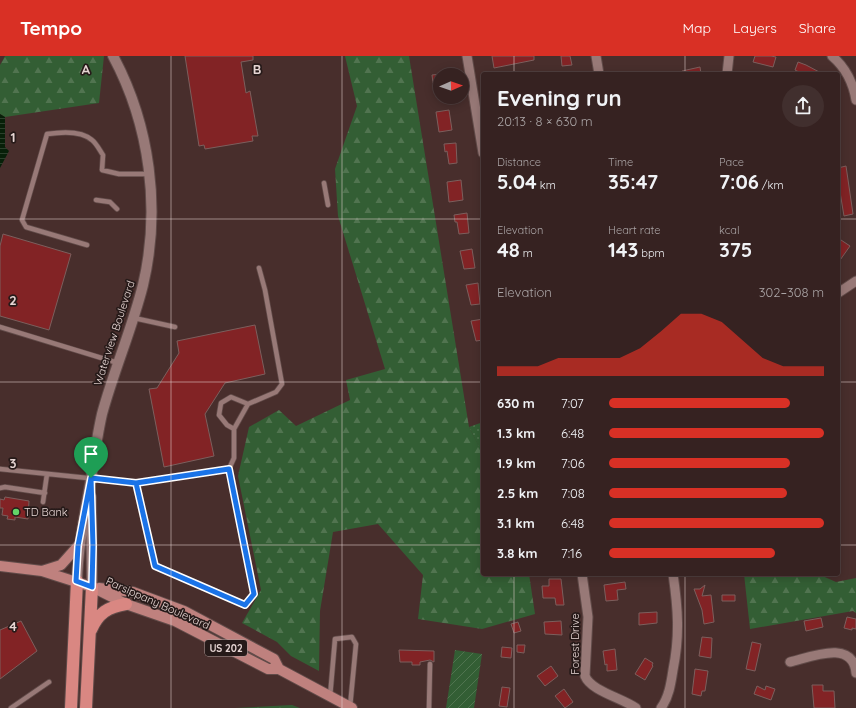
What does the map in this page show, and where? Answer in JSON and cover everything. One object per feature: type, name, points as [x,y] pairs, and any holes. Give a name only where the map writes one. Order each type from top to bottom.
[{"type":"highway","points":[[71,708],[76,581]]},
{"type":"highway","points":[[86,708],[92,587]]},
{"type":"highway","points":[[90,635],[96,619],[105,610],[126,604]]},
{"type":"main road","points":[[42,572],[61,565],[78,546]]},
{"type":"main road","name":"Parsippany Boulevard","points":[[0,566],[42,572],[92,587],[126,604],[174,621],[268,669],[279,669],[351,708]]},
{"type":"main road","name":"Parsippany Boulevard","points":[[92,587],[133,592],[184,611],[274,659],[279,669]]},
{"type":"street","name":"Waterview Boulevard","points":[[76,581],[78,546],[102,415],[143,284],[149,250],[151,223],[149,174],[141,128],[134,104],[113,56]]},
{"type":"street","points":[[467,56],[481,141]]},
{"type":"street","points":[[596,56],[599,72]]},
{"type":"street","points":[[726,72],[729,56]]},
{"type":"street","points":[[832,56],[850,78],[856,100]]},
{"type":"street","points":[[840,292],[856,281]]},
{"type":"street","name":"Waterview Boulevard","points":[[91,478],[93,546],[92,587]]},
{"type":"street","name":"Forest Drive","points":[[582,576],[588,617],[585,676],[587,681],[595,688],[627,702],[636,708]]},
{"type":"street","points":[[661,708],[668,696],[676,652],[679,624],[673,576]]},
{"type":"street","points":[[790,662],[840,653],[850,656],[853,660],[856,673]]},
{"type":"lane","points":[[87,245],[26,227],[22,220],[47,134],[62,131],[92,139],[103,155],[102,170],[119,174],[149,174]]},
{"type":"lane","points":[[324,183],[328,205]]},
{"type":"lane","points":[[96,200],[110,202],[117,209]]},
{"type":"lane","points":[[136,483],[155,566],[245,605],[254,594],[229,469],[234,458],[234,429],[248,404],[276,392],[282,384],[259,268]]},
{"type":"lane","points":[[133,318],[175,327]]},
{"type":"lane","points":[[0,327],[118,363]]},
{"type":"lane","points":[[234,429],[227,425],[219,415],[221,403],[231,397],[248,404]]},
{"type":"lane","points":[[0,468],[136,483],[229,469]]},
{"type":"lane","points":[[43,502],[47,474]]},
{"type":"lane","points":[[0,488],[45,493]]},
{"type":"lane","points":[[330,697],[335,639],[352,638],[356,644],[351,708]]},
{"type":"lane","points":[[429,708],[430,664]]},
{"type":"lane","points":[[11,708],[49,682]]},
{"type":"green space","points":[[5,56],[104,56],[99,103],[5,117],[0,114],[0,65]]},
{"type":"green space","points":[[345,56],[409,56],[469,427],[481,450],[481,576],[529,576],[535,614],[482,629],[418,619],[423,575],[378,524],[333,532],[320,611],[319,671],[291,656],[277,642],[242,623],[261,590],[238,476],[249,427],[279,410],[296,426],[350,400],[346,380],[385,369],[338,216],[335,169],[357,106]]},
{"type":"green space","points":[[481,423],[481,451],[469,427]]},
{"type":"green space","points":[[744,576],[822,576],[836,582],[856,578],[856,613],[853,611],[750,629]]},
{"type":"green space","points":[[455,650],[482,654],[474,708],[446,708]]},
{"type":"green space","points":[[292,705],[300,708],[235,708]]},
{"type":"shaded area","points":[[0,114],[5,117],[5,147],[9,151],[0,168]]},
{"type":"building","points":[[185,56],[253,56],[253,60],[241,62],[246,93],[250,91],[258,136],[252,136],[253,141],[205,149],[204,145],[199,146]]},
{"type":"building","points":[[492,56],[534,56],[534,60],[494,68]]},
{"type":"building","points":[[561,56],[570,56],[572,65],[562,66]]},
{"type":"building","points":[[755,56],[776,57],[773,67],[753,62]]},
{"type":"building","points":[[798,62],[819,72],[799,72],[795,70]]},
{"type":"building","points":[[700,67],[701,72],[682,72]]},
{"type":"building","points":[[449,110],[452,130],[439,132],[436,112]]},
{"type":"building","points":[[456,143],[457,163],[449,164],[447,151],[445,152],[444,144]]},
{"type":"building","points":[[846,166],[853,214],[844,216],[840,192],[840,168]]},
{"type":"building","points":[[461,180],[463,200],[449,202],[447,182]]},
{"type":"building","points":[[467,213],[469,233],[459,234],[454,215]]},
{"type":"building","points":[[3,234],[71,254],[49,330],[0,316],[0,246]]},
{"type":"building","points":[[840,239],[850,246],[840,260]]},
{"type":"building","points":[[472,249],[475,268],[464,269],[460,251]]},
{"type":"building","points":[[478,283],[480,304],[471,305],[466,285]]},
{"type":"building","points":[[481,319],[481,340],[476,341],[471,321]]},
{"type":"building","points":[[255,325],[265,374],[225,383],[205,414],[214,456],[164,467],[149,389],[157,388],[179,353],[177,341]]},
{"type":"building","name":"TD Bank","points":[[5,497],[29,501],[28,519],[15,517],[15,520],[7,519],[8,516],[2,515],[3,508],[0,508],[0,499],[4,500]]},
{"type":"building","points":[[549,579],[561,579],[564,605],[556,605],[555,598],[543,598],[542,586],[549,586]]},
{"type":"building","points":[[625,582],[626,589],[617,590],[618,600],[606,601],[604,585]]},
{"type":"building","points":[[705,585],[702,596],[711,595],[714,622],[704,624],[702,610],[694,589],[700,589]]},
{"type":"building","points":[[722,595],[735,595],[735,601],[722,601]]},
{"type":"building","points":[[657,612],[657,623],[639,625],[639,613]]},
{"type":"building","points":[[847,617],[856,619],[856,629],[852,628],[852,630],[844,628]]},
{"type":"building","points":[[821,618],[823,627],[806,631],[804,621]]},
{"type":"building","points":[[21,621],[37,651],[0,679],[0,630]]},
{"type":"building","points":[[561,621],[562,635],[545,634],[544,622]]},
{"type":"building","points":[[518,622],[521,631],[514,633],[511,624]]},
{"type":"building","points":[[702,637],[712,638],[711,658],[699,656]]},
{"type":"building","points":[[752,642],[761,644],[755,671],[746,669]]},
{"type":"building","points":[[517,645],[525,645],[524,653],[517,652]]},
{"type":"building","points":[[502,647],[512,648],[511,658],[501,657]]},
{"type":"building","points":[[615,649],[617,670],[607,671],[607,664],[605,665],[603,651]]},
{"type":"building","points":[[399,650],[434,651],[434,662],[430,660],[420,662],[420,665],[412,665],[412,662],[400,662]]},
{"type":"building","points":[[645,658],[653,663],[653,666],[645,680],[635,674]]},
{"type":"building","points":[[551,666],[558,676],[545,686],[537,676]]},
{"type":"building","points":[[695,669],[708,671],[705,691],[702,691],[701,696],[692,694]]},
{"type":"building","points":[[812,685],[823,685],[823,691],[834,691],[835,708],[814,708]]},
{"type":"building","points":[[757,686],[765,690],[766,686],[775,689],[771,700],[754,694]]},
{"type":"building","points":[[502,687],[510,688],[507,707],[499,706]]},
{"type":"building","points":[[564,689],[573,702],[565,708],[555,696]]},
{"type":"place","name":"TD Bank","points":[[16,512]]},
{"type":"route","points":[[91,478],[78,546],[76,581],[92,587],[93,546],[91,478],[136,483],[229,469],[254,594],[245,605],[155,566],[136,483],[91,478]]}]
